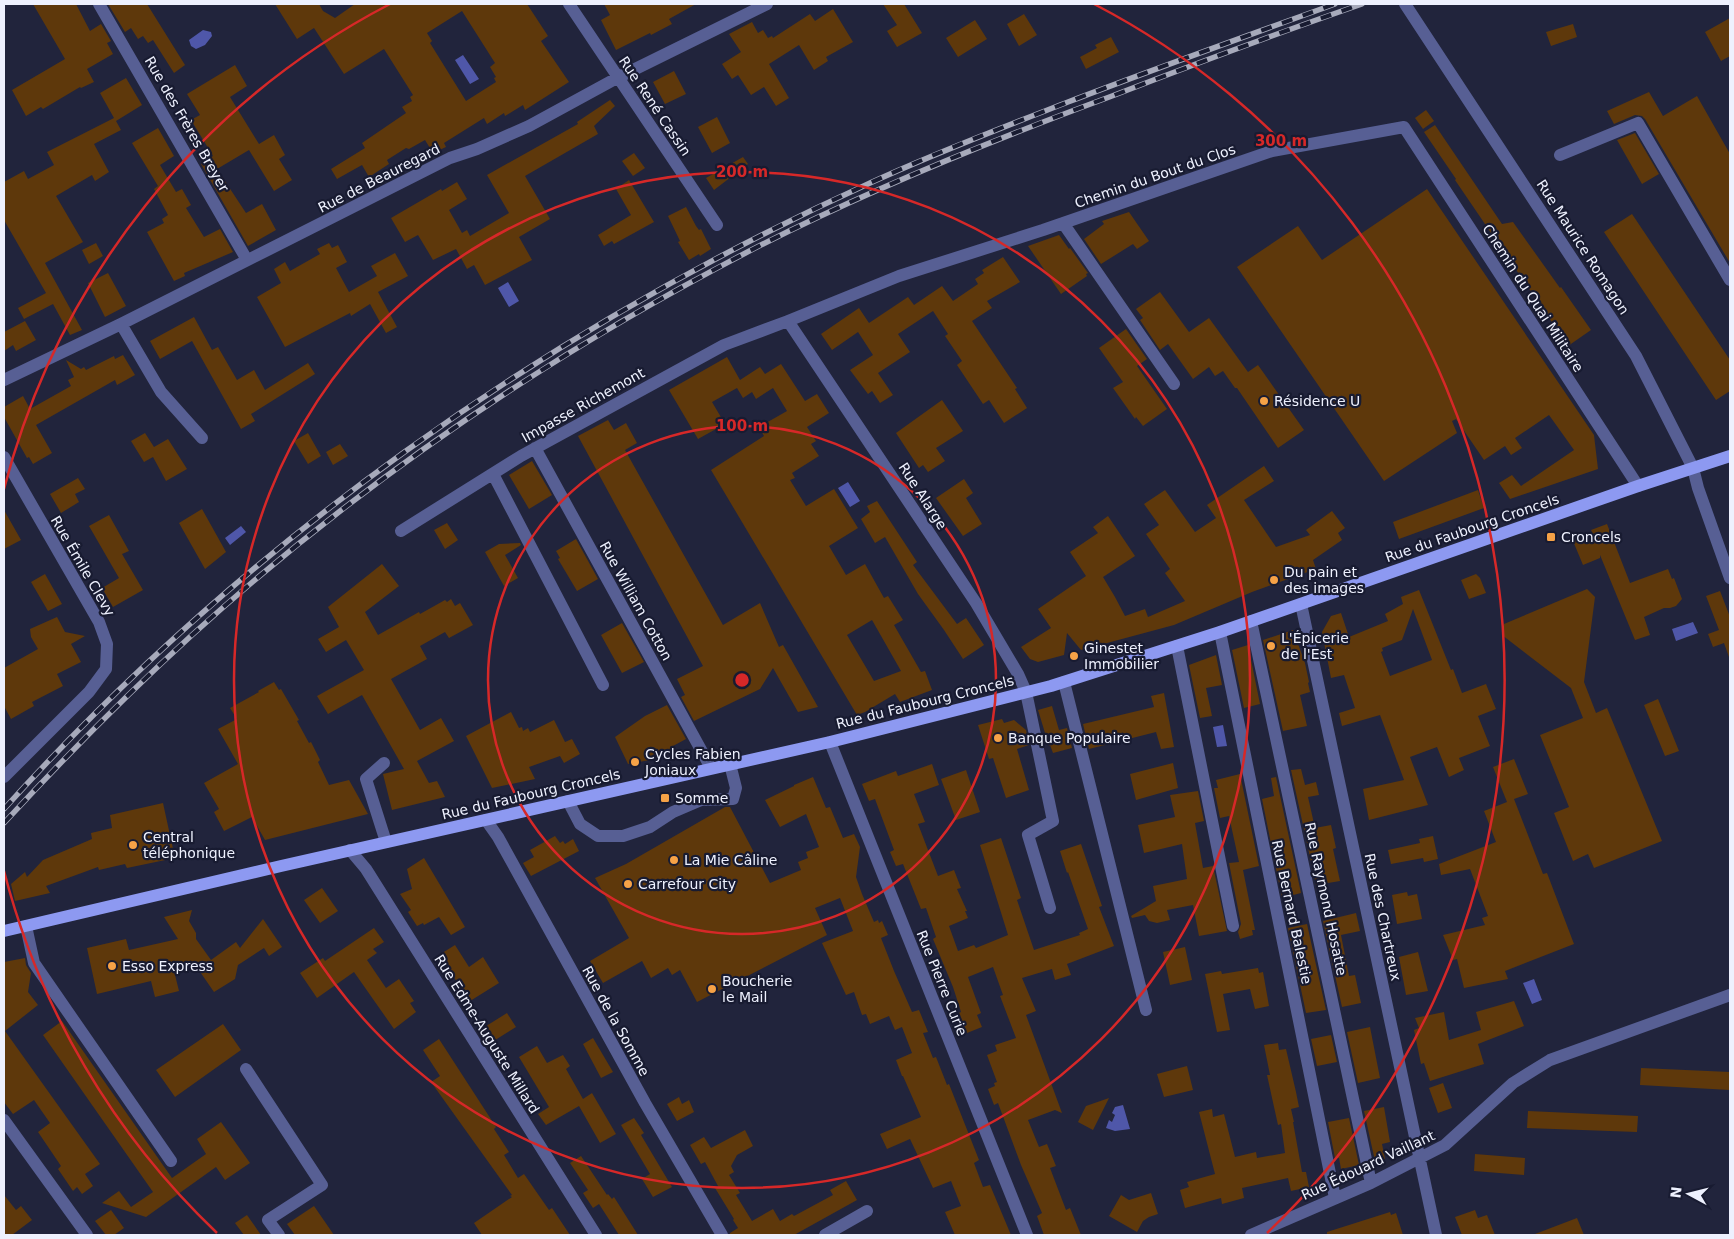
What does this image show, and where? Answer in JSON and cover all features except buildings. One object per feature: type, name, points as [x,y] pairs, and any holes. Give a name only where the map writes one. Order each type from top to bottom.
[{"type":"main road","name":"Rue du Faubourg Croncels","points":[[4,931],[568,800],[830,742],[1064,682],[1251,622],[1638,486],[1730,456]]},
{"type":"street","name":"Rue des Frères Breyer","points":[[99,4],[247,260]]},
{"type":"street","name":"Rue René Cassin","points":[[569,4],[717,225]]},
{"type":"street","name":"Rue de Beauregard","points":[[4,380],[121,324],[450,158],[477,149],[530,126],[617,78],[767,4]]},
{"type":"street","name":"Rue Maurice Romagon","points":[[1405,4],[1636,356],[1693,468],[1698,488],[1730,578]]},
{"type":"street","points":[[1560,154],[1638,123],[1730,280]]},
{"type":"street","name":"Chemin du Bout du Clos","points":[[788,321],[899,276],[1063,224],[1272,151],[1404,127]]},
{"type":"street","name":"Chemin du Quai Militaire","points":[[1404,127],[1638,486]]},
{"type":"street","name":"Chemin du Bout du Clos","points":[[1063,224],[1174,384]]},
{"type":"street","name":"Impasse Richemont","points":[[402,531],[535,448],[724,345],[788,321]]},
{"type":"street","name":"Rue Alarge","points":[[788,321],[976,604],[1018,674],[1026,692],[1053,821],[1028,835],[1050,908]]},
{"type":"street","points":[[121,324],[161,392],[202,438]]},
{"type":"street","name":"Rue William Cotton","points":[[535,448],[711,768]]},
{"type":"street","name":"Rue Émile Clevy","points":[[4,457],[99,622],[107,644],[106,669],[89,692],[4,777]]},
{"type":"street","points":[[493,474],[603,685]]},
{"type":"street","name":"Rue des Chartreux","points":[[1301,604],[1436,1235]]},
{"type":"street","name":"Rue Raymond Hosatte","points":[[1251,622],[1372,1183]]},
{"type":"street","name":"Rue Bernard Balestie","points":[[1220,632],[1335,1198]]},
{"type":"street","points":[[1177,646],[1233,926]]},
{"type":"street","points":[[1064,682],[1146,1010]]},
{"type":"street","name":"Rue Pierre Curie","points":[[830,742],[1027,1235]]},
{"type":"street","points":[[384,763],[366,779],[386,842]]},
{"type":"street","points":[[568,800],[580,824],[598,836],[623,836],[650,827],[689,804],[701,800],[733,798],[736,788],[730,764]]},
{"type":"street","name":"Rue de la Somme","points":[[486,820],[498,837],[640,1094],[722,1235]]},
{"type":"street","name":"Rue Edme-Auguste Millard","points":[[350,850],[366,869],[596,1235]]},
{"type":"street","points":[[26,926],[34,962],[171,1161]]},
{"type":"street","name":"Rue Édouard Vaillant","points":[[1251,1235],[1372,1183],[1420,1160],[1445,1145],[1513,1083],[1550,1060],[1730,995]]},
{"type":"street","points":[[246,1069],[322,1185],[268,1220],[278,1235]]},
{"type":"street","points":[[4,1120],[87,1235]]},
{"type":"street","points":[[826,1235],[867,1211]]},
{"type":"water","points":[[203,30],[211,32],[212,36],[205,45],[196,49],[191,46],[189,40]]},
{"type":"water","points":[[463,55],[479,79],[470,84],[455,60]]},
{"type":"water","points":[[508,282],[519,301],[509,307],[498,288]]},
{"type":"water","points":[[848,482],[860,501],[850,507],[838,488]]},
{"type":"water","points":[[241,526],[246,532],[230,545],[225,538]]},
{"type":"water","points":[[1693,622],[1698,633],[1676,641],[1672,629]]},
{"type":"water","points":[[1223,725],[1227,746],[1217,747],[1213,727]]},
{"type":"water","points":[[1534,979],[1542,1000],[1532,1004],[1523,983]]},
{"type":"water","points":[[1123,1105],[1130,1129],[1115,1131],[1106,1128],[1109,1120],[1112,1122],[1115,1115],[1112,1113],[1115,1107]]},
{"type":"railway","points":[[4,809],[97,712],[195,620],[298,533],[405,452],[516,376],[631,306],[749,241],[919,161],[1101,89],[1335,4]]},
{"type":"railway","points":[[4,823],[119,704],[192,635],[257,578],[394,471],[537,373],[611,328],[763,244],[892,184],[979,147],[1067,113],[1362,4]]},
{"type":"place","name":"Résidence U","points":[[1264,401]]},
{"type":"place","name":"Croncels","points":[[1551,537]]},
{"type":"place","name":"Du pain et des images","points":[[1274,580]]},
{"type":"place","name":"L'Épicerie de l'Est","points":[[1271,646]]},
{"type":"place","name":"Ginestet Immobilier","points":[[1074,656]]},
{"type":"place","name":"Banque Populaire","points":[[998,738]]},
{"type":"place","name":"Cycles Fabien Joniaux","points":[[635,762]]},
{"type":"place","name":"Somme","points":[[665,798]]},
{"type":"place","name":"Central téléphonique","points":[[133,845]]},
{"type":"place","name":"La Mie Câline","points":[[674,860]]},
{"type":"place","name":"Carrefour City","points":[[628,884]]},
{"type":"place","name":"Esso Express","points":[[112,966]]},
{"type":"place","name":"Boucherie le Mail","points":[[712,989]]}]
